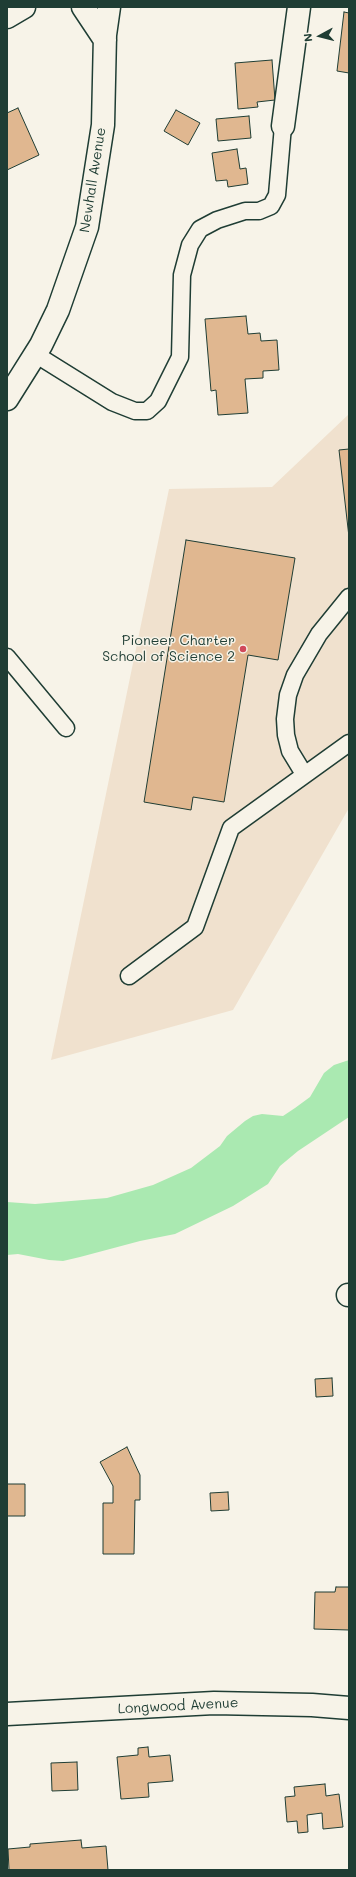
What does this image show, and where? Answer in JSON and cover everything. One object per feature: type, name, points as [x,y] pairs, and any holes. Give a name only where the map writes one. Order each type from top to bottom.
[{"type":"street","points":[[7,17],[24,7]]},
{"type":"street","points":[[83,7],[105,40]]},
{"type":"street","name":"Newhall Avenue","points":[[7,399],[36,354],[58,310],[87,227],[103,125],[105,40],[109,7]]},
{"type":"street","points":[[283,126],[299,7]]},
{"type":"street","name":"Longwood Avenue","points":[[7,1714],[214,1703],[312,1705],[349,1708]]},
{"type":"lane","points":[[36,354],[112,402],[135,411],[147,411],[158,401],[180,357],[182,275],[190,245],[200,229],[217,220],[244,211],[260,211],[271,206],[277,195],[283,126]]},
{"type":"lane","points":[[304,774],[290,751],[286,735],[285,719],[288,695],[295,675],[320,634],[349,597]]},
{"type":"lane","points":[[7,657],[66,728]]},
{"type":"lane","points":[[129,976],[195,927],[231,828],[304,774],[346,747]]},
{"type":"shaded area","name":"Pioneer Charter School of Science 2","points":[[349,414],[349,808],[233,1010],[51,1060],[169,489],[272,487]]},
{"type":"green space","points":[[349,1060],[349,1117],[298,1151],[280,1166],[268,1184],[233,1206],[175,1234],[140,1241],[63,1261],[18,1254],[7,1255],[7,1202],[35,1204],[107,1198],[153,1185],[191,1168],[220,1146],[227,1136],[253,1116],[262,1114],[283,1116],[310,1097],[324,1073],[334,1065]]},
{"type":"building","points":[[344,12],[349,13],[349,73],[337,71]]},
{"type":"building","points":[[272,60],[275,100],[257,102],[258,107],[238,109],[235,63]]},
{"type":"building","points":[[18,108],[39,155],[7,170],[7,113]]},
{"type":"building","points":[[176,110],[200,123],[188,145],[164,131]]},
{"type":"building","points":[[249,116],[251,138],[218,141],[216,119]]},
{"type":"building","points":[[237,149],[240,169],[246,168],[248,184],[228,187],[227,180],[216,181],[212,153]]},
{"type":"building","points":[[246,316],[248,334],[260,333],[261,341],[277,340],[279,370],[263,371],[263,378],[245,379],[248,413],[218,415],[216,390],[211,391],[205,319]]},
{"type":"building","points":[[349,449],[349,537],[339,450]]},
{"type":"building","points":[[186,540],[295,558],[278,660],[248,655],[224,802],[193,797],[191,810],[144,802]]},
{"type":"building","points":[[332,1378],[333,1396],[316,1397],[315,1379]]},
{"type":"building","points":[[127,1447],[140,1475],[140,1500],[135,1500],[134,1554],[103,1554],[103,1503],[113,1503],[113,1486],[100,1462]]},
{"type":"building","points":[[7,1484],[25,1484],[25,1516],[7,1516]]},
{"type":"building","points":[[228,1492],[229,1510],[211,1511],[210,1493]]},
{"type":"building","points":[[336,1587],[349,1587],[349,1630],[314,1629],[315,1592],[335,1592]]},
{"type":"building","points":[[148,1747],[149,1757],[170,1755],[173,1781],[148,1783],[149,1797],[121,1799],[117,1757],[138,1755],[138,1748]]},
{"type":"building","points":[[77,1762],[78,1790],[52,1791],[51,1763]]},
{"type":"building","points":[[325,1784],[326,1796],[339,1794],[343,1827],[323,1829],[322,1813],[307,1815],[308,1832],[298,1833],[297,1821],[287,1822],[285,1797],[295,1796],[294,1787]]},
{"type":"building","points":[[81,1840],[82,1848],[106,1846],[108,1870],[9,1870],[8,1849],[30,1847],[30,1844]]},
{"type":"place","name":"Pioneer Charter School of Science 2","points":[[243,649]]}]
